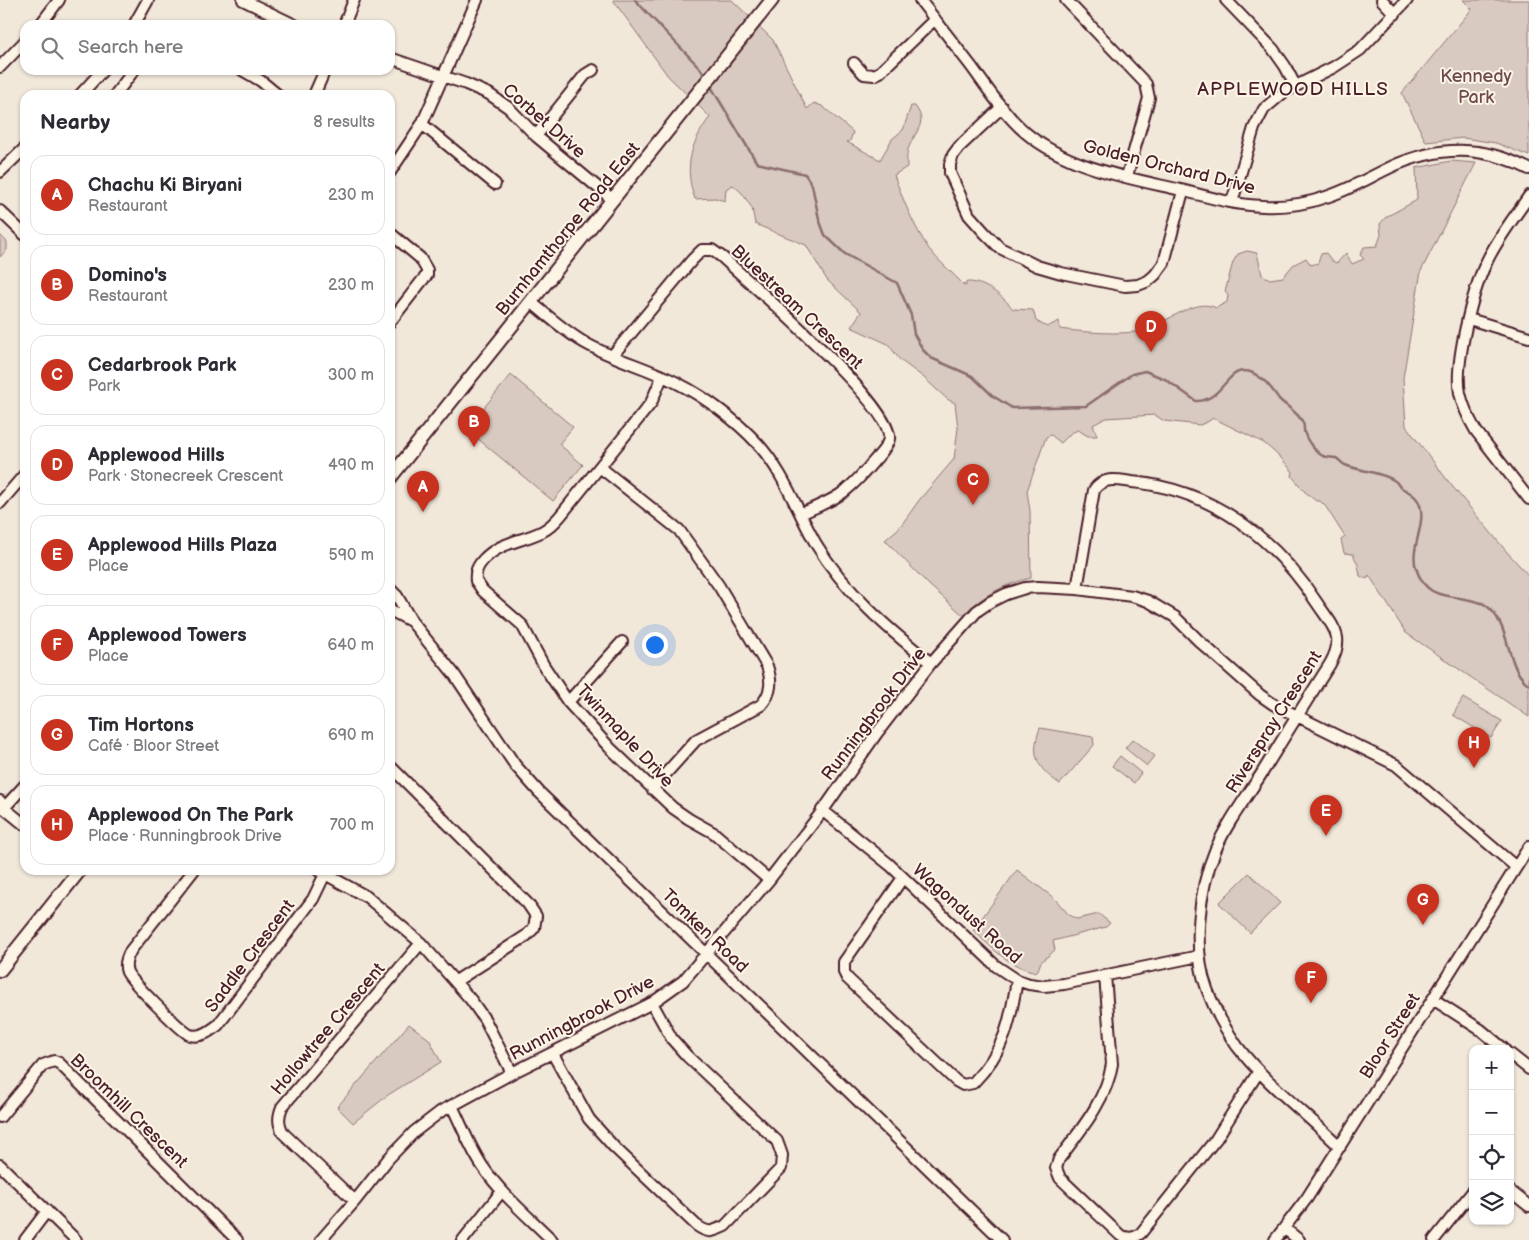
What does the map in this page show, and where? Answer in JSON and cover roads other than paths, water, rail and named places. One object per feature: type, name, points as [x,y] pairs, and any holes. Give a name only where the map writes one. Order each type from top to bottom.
[{"type":"main road","name":"Burnhamthorpe Road East","points":[[395,472],[772,0]]},
{"type":"main road","points":[[0,970],[76,875]]},
{"type":"street","points":[[44,20],[59,0]]},
{"type":"street","points":[[137,20],[148,0]]},
{"type":"street","points":[[243,0],[285,20]]},
{"type":"street","points":[[346,20],[354,0]]},
{"type":"street","points":[[395,164],[422,124],[477,0]]},
{"type":"street","name":"Golden Orchard Drive","points":[[920,0],[1002,108],[1018,126],[1046,148],[1084,165],[1183,191],[1232,202],[1263,206],[1285,206],[1314,201],[1337,193],[1404,161],[1442,152],[1463,150],[1482,152],[1516,162],[1529,169]]},
{"type":"street","points":[[1066,0],[1146,84],[1148,98],[1127,176]]},
{"type":"street","points":[[1226,0],[1273,49],[1295,85]]},
{"type":"street","points":[[1382,0],[1395,14]]},
{"type":"street","points":[[1232,202],[1258,117],[1273,100],[1295,85],[1349,58],[1371,40],[1407,0]]},
{"type":"street","points":[[854,63],[864,74],[874,75],[880,72],[935,19]]},
{"type":"street","points":[[0,67],[20,46]]},
{"type":"street","name":"Corbet Drive","points":[[395,60],[466,84],[489,94],[509,108],[536,136],[613,200]]},
{"type":"street","points":[[536,136],[585,75],[593,70]]},
{"type":"street","points":[[85,90],[98,75]]},
{"type":"street","points":[[119,90],[130,75]]},
{"type":"street","points":[[250,75],[272,90]]},
{"type":"street","points":[[316,90],[323,75]]},
{"type":"street","points":[[1002,108],[959,147],[953,155],[950,173],[969,215],[984,233],[1000,248],[1037,266],[1125,286],[1138,286],[1148,281],[1164,263],[1183,191]]},
{"type":"street","points":[[422,124],[495,184]]},
{"type":"street","points":[[0,172],[20,153]]},
{"type":"street","points":[[1529,196],[1485,264],[1475,291],[1460,357],[1459,375],[1460,392],[1465,410],[1476,431],[1529,498]]},
{"type":"street","points":[[0,211],[20,230]]},
{"type":"street","points":[[395,236],[420,258],[427,270],[427,275],[395,316]]},
{"type":"street","name":"Bluestream Crescent","points":[[612,356],[702,250],[712,250],[722,257],[824,350],[861,391],[888,428],[889,439],[886,447],[860,477],[844,492],[802,514]]},
{"type":"street","points":[[531,302],[571,334],[612,356],[679,384],[699,396],[757,443],[774,466],[802,514],[816,544],[831,566],[890,630],[931,663]]},
{"type":"street","points":[[1469,319],[1529,336]]},
{"type":"street","name":"Twinmaple Drive","points":[[662,376],[651,403],[601,468],[550,527],[497,548],[477,567],[476,581],[478,586],[522,625],[544,666],[568,702],[586,723],[652,790],[689,820],[714,833],[769,880]]},
{"type":"street","points":[[601,468],[679,530],[719,586],[767,666],[770,675],[771,688],[767,699],[761,706],[696,740],[652,790]]},
{"type":"street","points":[[0,503],[20,480]]},
{"type":"street","name":"Riverspray Crescent","points":[[1078,589],[1093,495],[1097,485],[1102,481],[1110,480],[1140,482],[1190,495],[1236,518],[1267,542],[1287,561],[1312,594],[1337,634],[1338,646],[1336,653],[1215,851],[1203,896],[1199,956],[1207,989],[1221,1020],[1237,1046],[1259,1071],[1340,1147]]},
{"type":"street","name":"Runningbrook Drive","points":[[322,1240],[414,1132],[452,1106],[512,1073],[652,1003],[683,981],[769,880],[931,663],[977,611],[1006,594],[1025,588],[1078,589],[1132,596],[1163,608],[1260,695],[1297,716],[1396,765],[1516,867]]},
{"type":"street","name":"Tomken Road","points":[[395,594],[412,622],[454,674],[511,759],[539,792],[1002,1240]]},
{"type":"street","name":"Tomken Road","points":[[395,613],[412,622]]},
{"type":"street","points":[[568,702],[622,642]]},
{"type":"street","points":[[395,771],[528,904],[536,916],[534,928],[526,936],[456,980]]},
{"type":"street","points":[[20,789],[2,805],[20,821]]},
{"type":"street","name":"Wagondust Road","points":[[822,810],[890,865],[902,879],[996,966],[1017,980],[1052,985],[1199,956]]},
{"type":"street","name":"Bloor Street","points":[[1275,1240],[1307,1198],[1340,1147],[1529,847]]},
{"type":"street","name":"Saddle Crescent","points":[[190,875],[131,950],[126,960],[126,970],[132,980],[176,1024],[190,1034],[204,1035],[218,1026],[313,899],[320,875]]},
{"type":"street","points":[[327,875],[367,897],[421,943],[456,980],[485,1020],[512,1073]]},
{"type":"street","points":[[902,879],[844,962],[844,972],[847,978],[956,1081],[963,1085],[973,1083],[994,1057],[1004,1040],[1017,980]]},
{"type":"street","name":"Hollowtree Crescent","points":[[356,1201],[283,1132],[279,1125],[278,1115],[282,1107],[421,943]]},
{"type":"street","points":[[1105,975],[1112,1064],[1110,1079],[1100,1100],[1059,1159],[1056,1168],[1060,1178],[1120,1235],[1132,1238],[1141,1233],[1216,1139],[1259,1071]]},
{"type":"street","points":[[1433,999],[1481,1030],[1499,1045]]},
{"type":"street","points":[[553,1054],[589,1119],[614,1147],[696,1225],[704,1231],[714,1232],[725,1226],[782,1168],[782,1155],[777,1141],[672,1039],[652,1003]]},
{"type":"street","points":[[1514,1056],[1527,1063]]},
{"type":"street","name":"Broomhill Crescent","points":[[0,1116],[44,1065],[54,1061],[58,1063],[237,1240]]},
{"type":"street","points":[[452,1106],[483,1168],[502,1191],[552,1240]]},
{"type":"street","points":[[0,1165],[76,1240]]},
{"type":"street","points":[[463,1240],[502,1191]]},
{"type":"street","points":[[1514,1194],[1529,1206]]},
{"type":"street","points":[[1434,1240],[1469,1196]]},
{"type":"street","points":[[25,1240],[47,1211]]},
{"type":"street","points":[[1284,1228],[1299,1240]]},
{"type":"waterway","points":[[635,0],[700,68],[705,76]]},
{"type":"waterway","points":[[710,85],[757,163],[805,174],[812,185],[819,219],[825,235],[845,254],[897,283],[911,315],[914,334],[923,350],[931,358],[972,376],[993,396],[1012,408],[1086,406],[1132,374],[1145,371],[1165,379],[1196,401],[1205,400],[1218,391],[1233,375],[1247,371],[1254,373],[1267,383],[1279,399],[1299,416],[1304,424],[1304,433],[1311,446],[1321,455],[1336,458],[1351,467],[1390,478],[1414,496],[1421,509],[1415,552],[1416,568],[1420,578],[1425,585],[1437,593],[1479,602],[1491,609],[1504,631],[1517,670],[1529,685]]},
{"type":"place","name":"Applewood Hills","points":[[1151,352]]},
{"type":"place","name":"Domino's","points":[[474,447]]},
{"type":"place","name":"Cedarbrook Park","points":[[973,505]]},
{"type":"place","name":"Chachu Ki Biryani","points":[[423,512]]},
{"type":"place","name":"Applewood On The Park","points":[[1474,768]]},
{"type":"place","name":"Applewood Hills Plaza","points":[[1326,836]]},
{"type":"place","name":"Tim Hortons","points":[[1423,925]]},
{"type":"place","name":"Applewood Towers","points":[[1311,1003]]},
{"type":"district","name":"APPLEWOOD HILLS","points":[[1293,89]]},
{"type":"park label","name":"Kennedy Park","points":[[1476,86]]}]
